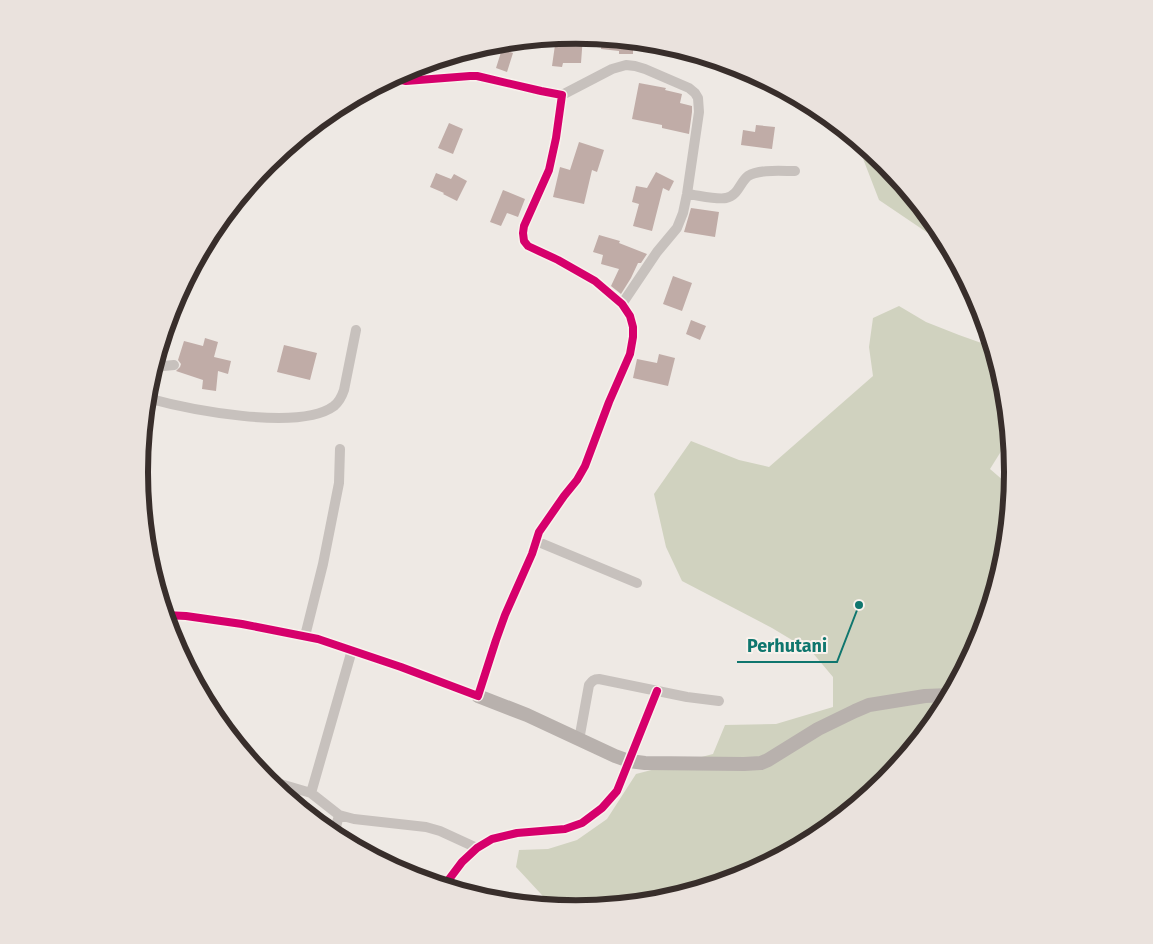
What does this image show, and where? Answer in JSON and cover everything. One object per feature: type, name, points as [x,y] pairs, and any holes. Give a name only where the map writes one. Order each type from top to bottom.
[{"type":"main road","points":[[478,696],[527,715],[615,756],[629,761],[645,763],[761,763],[818,728],[855,710],[869,705],[925,696],[941,696]]},
{"type":"street","points":[[403,80],[477,76],[562,95],[612,69],[626,65],[645,69],[689,88],[695,93],[698,98],[700,112],[683,213],[677,228],[657,252],[622,304]]},
{"type":"street","points":[[173,615],[242,624],[318,639],[478,696],[499,632],[532,554],[539,532],[585,466],[609,402],[630,354],[633,337],[630,316],[622,304],[595,281],[528,246],[522,234],[549,170],[562,95]]},
{"type":"street","points":[[687,194],[726,198],[734,194],[750,175],[758,172],[795,171]]},
{"type":"street","points":[[154,400],[219,414],[276,418],[300,417],[319,413],[333,406],[344,390],[356,330]]},
{"type":"street","points":[[162,367],[174,366]]},
{"type":"street","points":[[305,636],[323,564],[339,483],[340,449]]},
{"type":"street","points":[[536,541],[637,583]]},
{"type":"street","points":[[311,793],[352,650]]},
{"type":"street","points":[[579,740],[589,685],[595,679],[687,697],[719,701]]},
{"type":"street","points":[[448,881],[462,862],[477,848],[492,839],[516,833],[565,829],[582,823],[602,808],[617,791],[657,690]]},
{"type":"street","points":[[285,785],[311,793],[339,815],[354,819],[426,826],[477,848]]},
{"type":"street","points":[[336,826],[339,815]]},
{"type":"green space","points":[[860,151],[898,190],[935,238],[879,200]]},
{"type":"green space","points":[[899,306],[926,322],[985,344],[997,388],[1004,446],[990,469],[1005,482],[997,556],[982,610],[972,636],[947,686],[933,710],[916,733],[879,775],[837,812],[791,843],[740,868],[687,886],[632,897],[576,900],[545,899],[516,867],[519,850],[548,849],[577,840],[607,819],[636,774],[713,754],[725,725],[776,724],[833,707],[833,677],[812,652],[772,628],[682,581],[666,547],[654,494],[691,441],[739,460],[769,467],[873,376],[869,347],[873,318]]},
{"type":"building","points":[[565,44],[582,44],[581,63],[563,63],[562,67],[552,66],[555,45],[565,46]]},
{"type":"building","points":[[601,45],[632,47],[633,54],[619,54],[619,51],[601,49]]},
{"type":"building","points":[[502,50],[513,53],[507,72],[496,68]]},
{"type":"building","points":[[639,83],[666,88],[665,90],[682,94],[680,103],[692,106],[689,134],[662,128],[662,125],[632,119]]},
{"type":"building","points":[[449,123],[463,129],[453,154],[438,148]]},
{"type":"building","points":[[756,125],[775,127],[772,149],[741,145],[743,130],[755,132]]},
{"type":"building","points":[[579,142],[604,150],[597,172],[592,170],[584,204],[553,197],[560,167],[570,170]]},
{"type":"building","points":[[656,172],[674,181],[669,191],[663,188],[652,231],[633,226],[639,204],[632,202],[636,186],[647,188]]},
{"type":"building","points":[[436,173],[451,179],[454,174],[467,181],[457,201],[430,187]]},
{"type":"building","points":[[503,190],[525,199],[518,217],[507,213],[501,226],[490,222]]},
{"type":"building","points":[[691,208],[719,212],[715,237],[684,232]]},
{"type":"building","points":[[599,235],[620,241],[619,243],[647,254],[641,263],[638,263],[621,294],[611,286],[619,269],[601,264],[603,255],[593,252]]},
{"type":"building","points":[[673,276],[692,283],[682,311],[663,304]]},
{"type":"building","points":[[691,320],[706,326],[700,340],[686,334]]},
{"type":"building","points":[[205,338],[218,342],[214,357],[231,361],[228,374],[218,371],[216,391],[202,389],[203,380],[176,371],[181,364],[178,360],[184,341],[203,346]]},
{"type":"building","points":[[284,345],[317,353],[310,380],[277,372]]},
{"type":"building","points":[[659,354],[675,358],[668,386],[633,378],[637,359],[657,363]]},
{"type":"cycle path","points":[[173,615],[242,624],[318,639],[478,696],[505,615],[532,554],[539,532],[585,466],[609,402],[630,354],[633,327],[630,316],[622,304],[595,281],[528,246],[524,241],[524,226],[549,170],[562,95],[477,76],[403,80]]},
{"type":"cycle path","points":[[448,881],[462,862],[477,848],[492,839],[517,833],[565,829],[582,823],[602,808],[617,791],[657,691]]},
{"type":"place","name":"Perhutani","points":[[859,605]]}]
